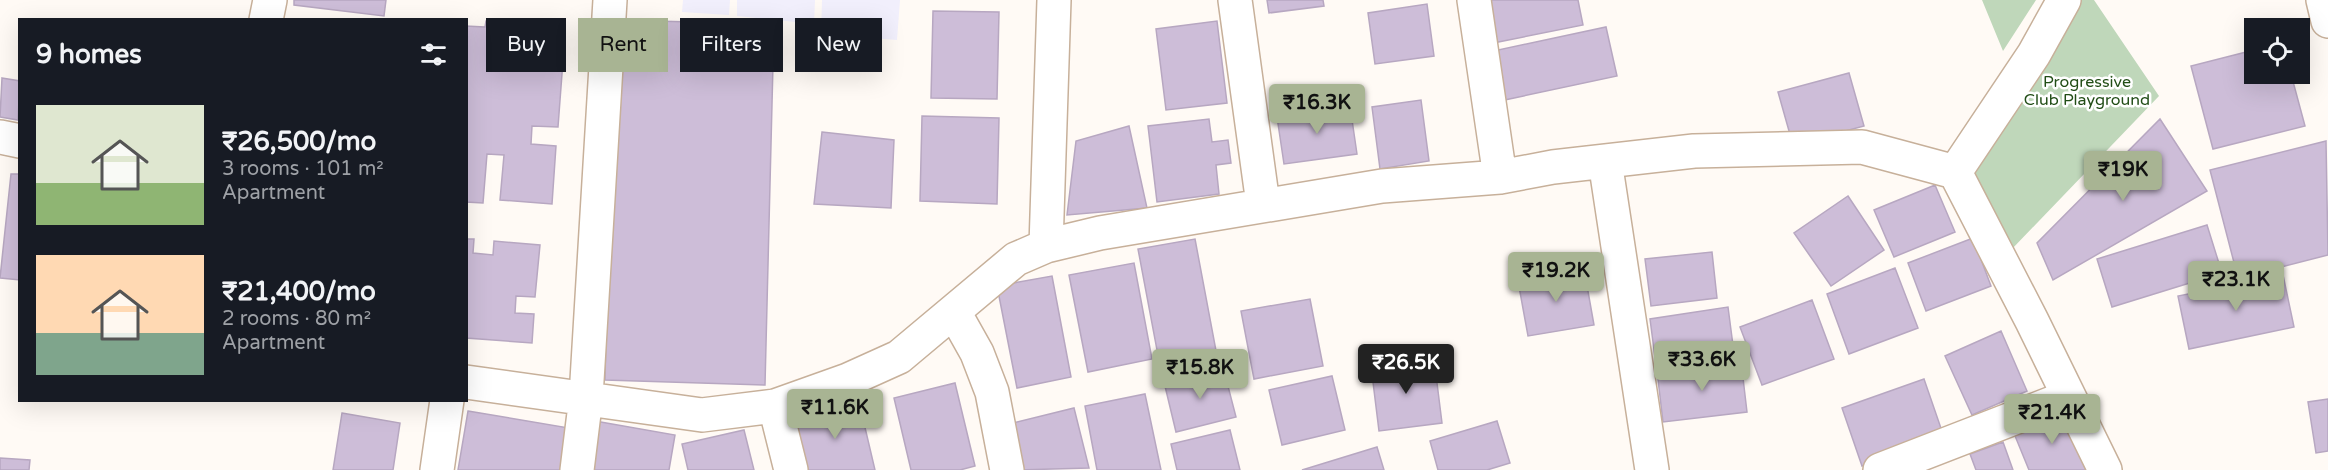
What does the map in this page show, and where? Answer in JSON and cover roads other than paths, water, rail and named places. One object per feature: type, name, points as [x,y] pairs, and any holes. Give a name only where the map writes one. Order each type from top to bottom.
[{"type":"street","points":[[266,18],[270,0]]},
{"type":"street","points":[[577,470],[586,398],[610,0]]},
{"type":"street","points":[[1046,246],[1054,0]]},
{"type":"street","points":[[1235,0],[1263,204]]},
{"type":"street","points":[[1474,0],[1500,177]]},
{"type":"street","points":[[1955,172],[2034,54],[2064,0]]},
{"type":"street","points":[[2323,0],[2328,21]]},
{"type":"street","points":[[0,137],[18,141]]},
{"type":"street","points":[[468,382],[702,415],[775,406],[848,380],[899,357],[1016,260],[1046,246],[1100,233],[1263,204],[1382,186],[1500,177],[1694,151],[1862,147],[1955,172],[2105,470]]},
{"type":"street","points":[[1605,162],[1652,470]]},
{"type":"street","points":[[954,312],[977,353],[992,392],[1007,470]]},
{"type":"street","points":[[1880,470],[2068,397]]},
{"type":"street","points":[[437,470],[447,402]]},
{"type":"street","points":[[775,406],[791,470]]},
{"type":"park label","name":"Progressive Club Playground","points":[[2087,91]]}]
